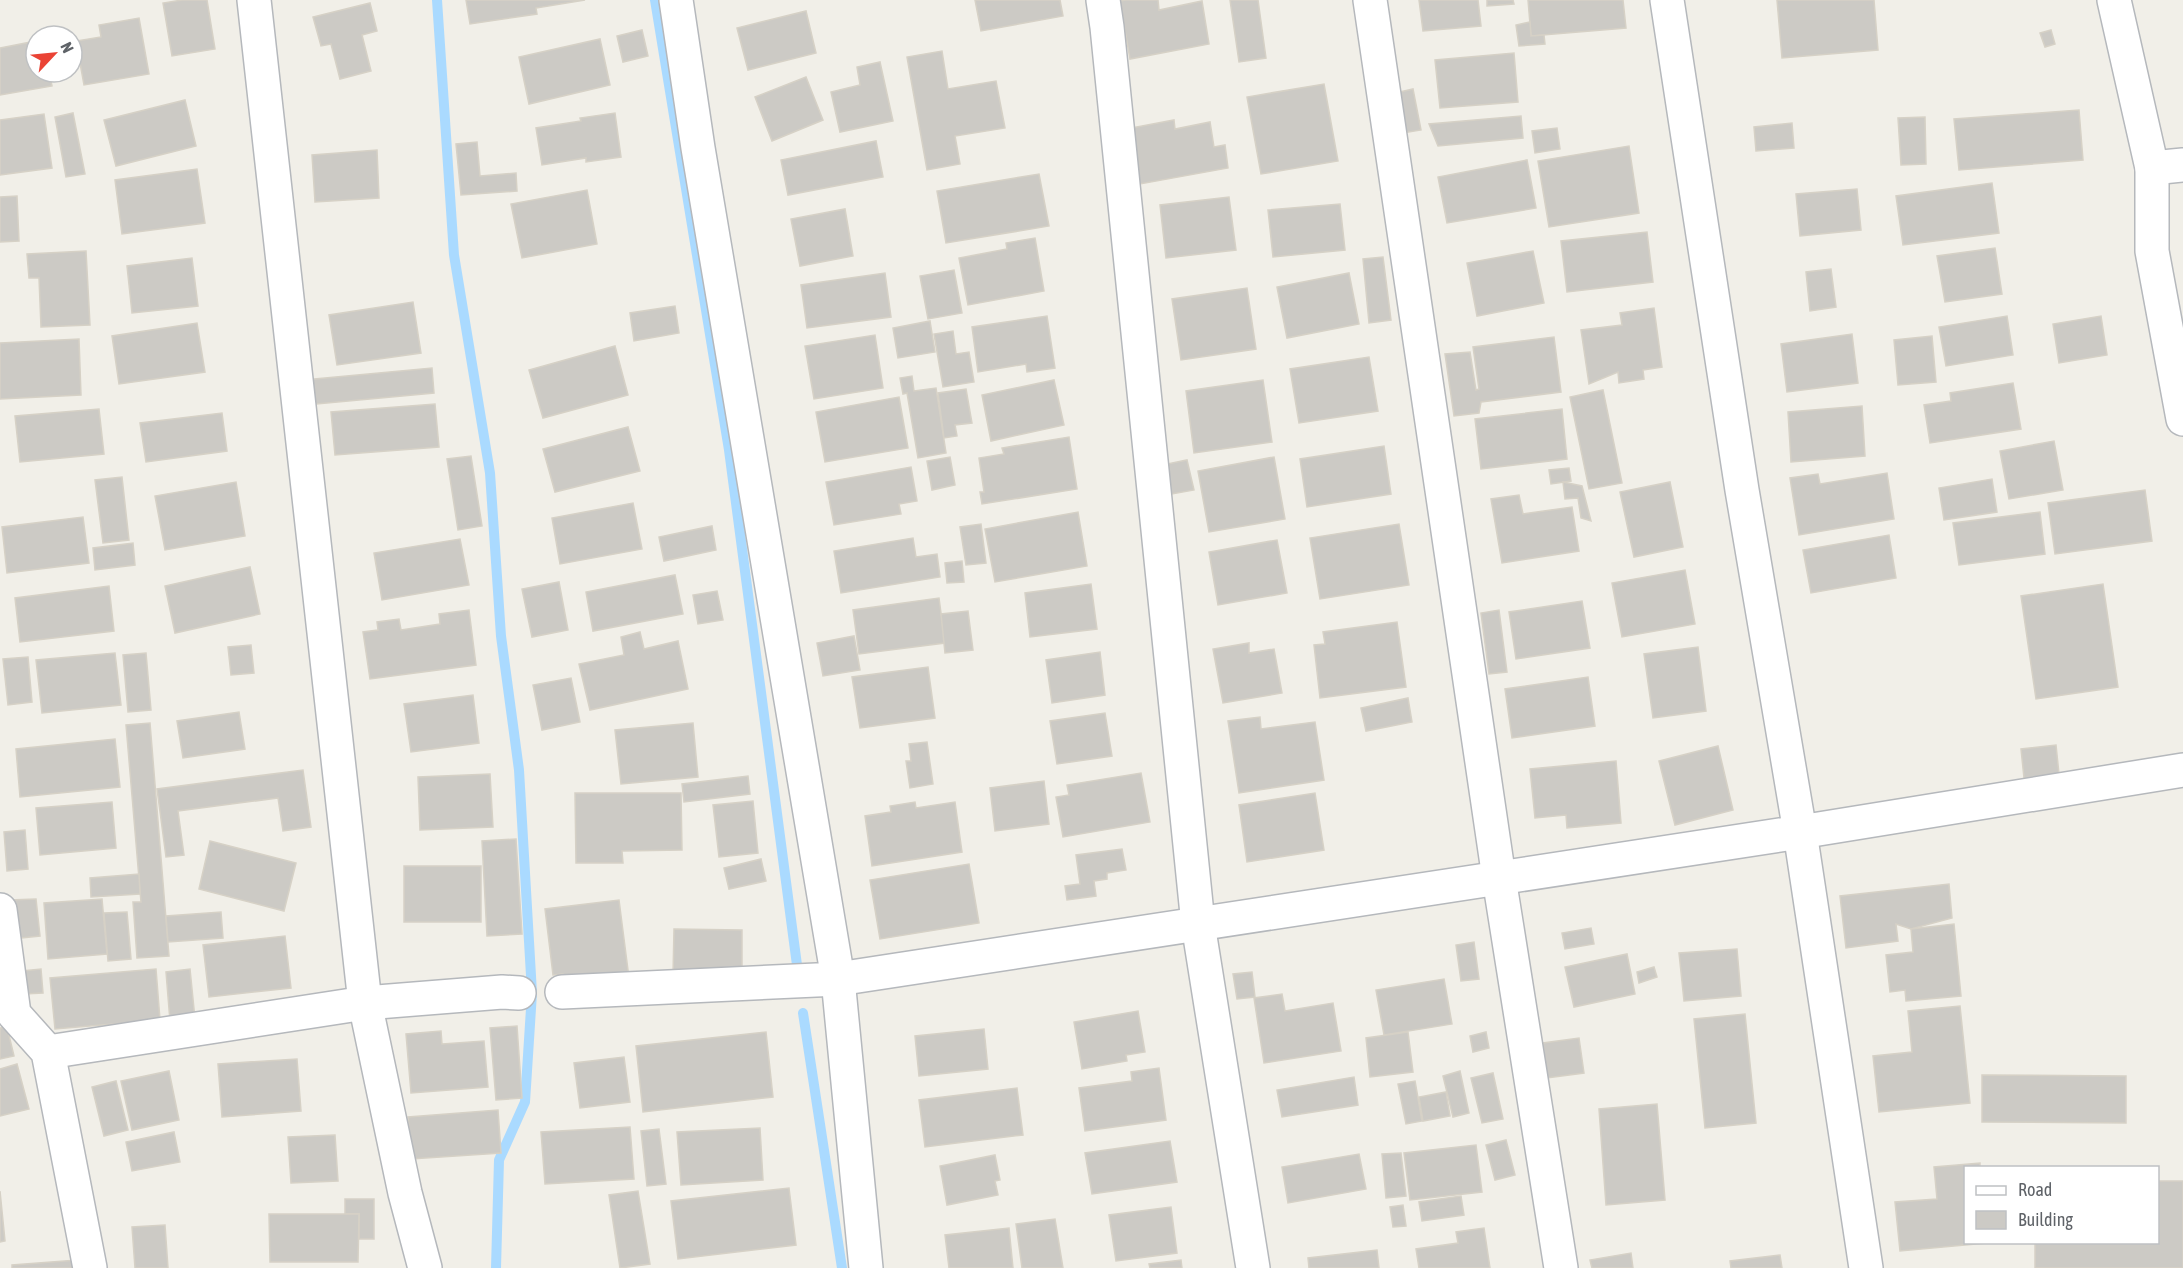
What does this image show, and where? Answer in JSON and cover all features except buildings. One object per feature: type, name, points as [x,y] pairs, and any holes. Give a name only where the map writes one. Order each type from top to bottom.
[{"type":"street","points":[[254,0],[365,1003],[405,1193],[424,1268]]},
{"type":"street","points":[[676,0],[698,148],[838,979],[866,1268]]},
{"type":"street","points":[[1103,0],[1198,924],[1254,1268]]},
{"type":"street","points":[[1370,0],[1499,878],[1562,1268]]},
{"type":"street","points":[[1667,0],[1742,490],[1800,832],[1866,1268]]},
{"type":"street","points":[[2114,0],[2167,166],[2152,251],[2183,419]]},
{"type":"street","points":[[562,992],[838,979],[1800,832],[2183,770]]},
{"type":"street","points":[[0,910],[14,1014],[48,1052],[90,1268]]},
{"type":"street","points":[[48,1052],[365,1003],[502,992],[519,993]]},
{"type":"waterway","points":[[437,0],[454,255],[490,473],[501,636],[519,770],[532,993],[525,1102],[499,1160],[496,1268]]},
{"type":"waterway","points":[[655,0],[729,450],[797,965]]},
{"type":"waterway","points":[[803,1013],[842,1268]]}]
